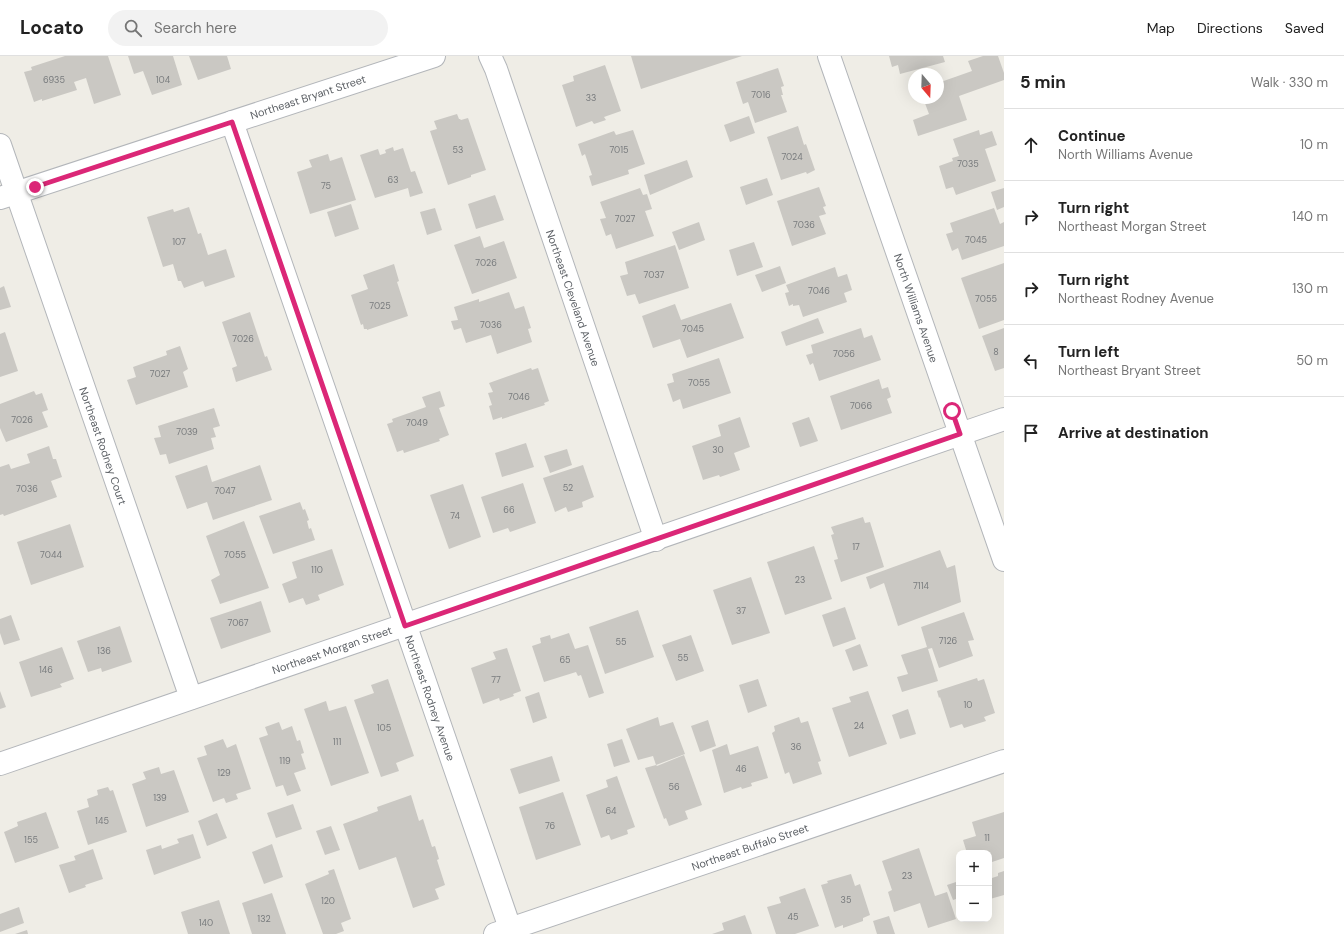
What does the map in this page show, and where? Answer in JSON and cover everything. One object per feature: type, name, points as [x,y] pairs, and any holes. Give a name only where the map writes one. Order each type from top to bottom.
[{"type":"street","name":"Northeast Bryant Street","points":[[8,195],[434,56]]},
{"type":"street","name":"Northeast Cleveland Avenue","points":[[490,56],[656,540]]},
{"type":"street","name":"North Williams Avenue","points":[[829,56],[1004,560]]},
{"type":"street","name":"Northeast Rodney Avenue","points":[[232,122],[405,626],[506,932]]},
{"type":"street","points":[[0,145],[8,195]]},
{"type":"street","name":"Northeast Rodney Court","points":[[8,195],[191,698]]},
{"type":"street","name":"Northeast Morgan Street","points":[[0,764],[656,540],[1004,419]]},
{"type":"street","name":"Northeast Buffalo Street","points":[[506,932],[1004,761]]},
{"type":"building","points":[[65,56],[108,56],[121,95],[94,104],[86,78],[74,82],[77,90],[34,102],[24,72],[32,70],[31,67]]},
{"type":"building","points":[[128,56],[173,56],[182,85],[152,95],[143,71],[134,74]]},
{"type":"building","points":[[189,56],[227,56],[231,69],[198,80]]},
{"type":"building","points":[[631,56],[742,56],[641,89]]},
{"type":"building","points":[[889,56],[943,56],[945,62],[922,68],[908,68],[908,72],[900,74],[898,65],[892,67]]},
{"type":"building","points":[[983,56],[998,56],[1004,73],[1004,80],[959,96],[967,120],[918,136],[913,120],[929,114],[925,104],[944,104],[944,81],[972,71],[968,61]]},
{"type":"building","points":[[605,65],[621,111],[604,117],[606,120],[594,124],[592,121],[576,127],[562,85],[574,81],[573,76]]},
{"type":"building","points":[[778,68],[784,86],[781,87],[783,95],[781,95],[787,112],[755,123],[748,102],[743,104],[736,82]]},
{"type":"building","points":[[457,114],[461,120],[468,118],[486,170],[448,185],[430,131],[437,129],[434,121]]},
{"type":"building","points":[[749,116],[755,133],[730,142],[724,125]]},
{"type":"building","points":[[798,126],[804,145],[806,144],[815,170],[807,174],[806,172],[781,180],[767,137]]},
{"type":"building","points":[[633,130],[645,164],[628,170],[629,174],[592,186],[589,176],[592,175],[585,154],[582,156],[578,144],[614,131],[616,135]]},
{"type":"building","points":[[979,130],[980,135],[992,131],[997,145],[985,149],[996,181],[956,195],[953,187],[946,189],[939,166],[953,161],[952,158],[959,156],[953,139]]},
{"type":"building","points":[[393,147],[394,151],[403,148],[411,172],[415,171],[423,193],[410,197],[408,188],[375,198],[360,155],[378,149],[380,155],[386,153],[385,150]]},
{"type":"building","points":[[328,154],[330,161],[342,157],[356,200],[310,214],[297,172],[312,167],[309,160]]},
{"type":"building","points":[[687,160],[693,177],[650,195],[644,175]]},
{"type":"building","points":[[767,178],[773,195],[746,205],[740,187]]},
{"type":"building","points":[[819,187],[826,206],[823,207],[826,214],[819,216],[826,234],[792,246],[777,201]]},
{"type":"building","points":[[640,188],[643,195],[647,194],[652,209],[645,211],[654,236],[616,249],[611,234],[606,236],[600,219],[606,218],[600,202]]},
{"type":"building","points":[[1004,188],[1004,207],[997,210],[991,192]]},
{"type":"building","points":[[495,195],[504,220],[476,229],[468,204]]},
{"type":"building","points":[[351,204],[359,229],[335,237],[327,212]]},
{"type":"building","points":[[189,207],[198,234],[201,233],[208,255],[226,249],[235,277],[205,287],[203,281],[184,288],[181,281],[178,281],[173,264],[163,267],[147,217],[173,209],[174,212]]},
{"type":"building","points":[[435,208],[442,230],[427,235],[420,212]]},
{"type":"building","points":[[994,208],[1000,224],[1004,222],[1004,246],[962,260],[958,248],[952,251],[946,234],[953,232],[950,223]]},
{"type":"building","points":[[699,222],[705,240],[679,250],[672,232]]},
{"type":"building","points":[[480,236],[484,248],[504,241],[517,278],[472,294],[454,245]]},
{"type":"building","points":[[754,242],[763,267],[737,276],[729,250]]},
{"type":"building","points":[[675,245],[689,288],[639,304],[635,294],[627,296],[620,276],[628,274],[625,262]]},
{"type":"building","points":[[1004,263],[1004,320],[979,329],[961,278]]},
{"type":"building","points":[[394,264],[399,281],[397,282],[408,316],[367,330],[364,329],[363,324],[361,325],[351,295],[368,289],[363,275]]},
{"type":"building","points":[[780,266],[786,283],[762,292],[755,275]]},
{"type":"building","points":[[835,267],[838,277],[847,274],[852,290],[844,293],[847,302],[803,317],[799,305],[793,306],[793,304],[789,306],[785,293],[789,292],[786,285]]},
{"type":"building","points":[[4,286],[11,307],[0,310],[0,288]]},
{"type":"building","points":[[509,292],[515,309],[524,306],[531,328],[528,329],[532,342],[497,354],[491,335],[466,343],[461,328],[454,330],[451,321],[458,320],[454,307],[479,299],[479,302]]},
{"type":"building","points":[[731,303],[744,338],[687,358],[680,339],[653,348],[642,316],[675,304],[681,320]]},
{"type":"building","points":[[250,312],[265,357],[267,356],[272,370],[236,382],[232,368],[237,366],[222,322]]},
{"type":"building","points":[[818,318],[824,333],[786,346],[781,332]]},
{"type":"building","points":[[861,328],[864,338],[872,335],[881,360],[819,381],[813,363],[810,365],[806,355],[813,353],[811,345]]},
{"type":"building","points":[[1004,328],[1004,368],[995,371],[982,336]]},
{"type":"building","points":[[5,332],[18,371],[0,377],[0,334]]},
{"type":"building","points":[[180,346],[188,369],[183,372],[188,387],[136,405],[127,380],[136,377],[133,367],[167,355],[166,351]]},
{"type":"building","points":[[719,358],[731,393],[683,409],[680,399],[673,402],[667,384],[674,382],[672,374]]},
{"type":"building","points":[[531,368],[532,370],[538,368],[549,401],[544,403],[545,405],[502,419],[502,417],[493,420],[489,406],[492,405],[488,393],[493,392],[489,383]]},
{"type":"building","points":[[879,379],[882,389],[888,387],[891,397],[887,399],[892,413],[841,430],[830,396]]},
{"type":"building","points":[[34,391],[36,395],[42,393],[48,410],[42,412],[48,427],[6,442],[0,428],[0,404]]},
{"type":"building","points":[[440,391],[445,406],[439,408],[449,435],[439,439],[440,441],[404,453],[403,450],[397,452],[387,424],[393,422],[392,419],[426,407],[422,397]]},
{"type":"building","points":[[214,408],[220,426],[213,428],[216,437],[211,438],[214,449],[169,464],[166,454],[160,455],[154,438],[161,437],[158,426]]},
{"type":"building","points":[[740,417],[750,447],[734,453],[740,470],[720,477],[719,475],[703,480],[692,446],[721,436],[718,425]]},
{"type":"building","points":[[809,417],[818,441],[800,447],[792,423]]},
{"type":"building","points":[[526,443],[534,467],[502,477],[495,453]]},
{"type":"building","points":[[49,446],[53,459],[56,459],[62,477],[51,481],[57,497],[4,516],[3,514],[0,515],[0,467],[9,464],[11,469],[30,463],[27,454]]},
{"type":"building","points":[[567,449],[572,465],[550,473],[544,456]]},
{"type":"building","points":[[207,465],[212,482],[260,465],[272,500],[213,520],[207,502],[187,509],[175,476]]},
{"type":"building","points":[[583,465],[594,497],[582,502],[583,507],[568,512],[566,507],[555,512],[543,478]]},
{"type":"building","points":[[523,483],[536,523],[510,532],[508,528],[493,533],[481,497]]},
{"type":"building","points":[[463,484],[481,537],[449,549],[430,495]]},
{"type":"building","points":[[300,502],[303,510],[305,509],[309,520],[307,521],[309,529],[311,528],[315,540],[273,554],[259,516]]},
{"type":"building","points":[[863,517],[865,523],[870,522],[884,567],[841,582],[834,560],[838,559],[831,535],[834,534],[831,527]]},
{"type":"building","points":[[244,521],[269,588],[220,604],[211,580],[220,575],[206,536]]},
{"type":"building","points":[[70,524],[84,567],[31,585],[17,542]]},
{"type":"building","points":[[814,546],[832,599],[785,615],[767,562]]},
{"type":"building","points":[[332,549],[344,585],[318,595],[320,600],[306,605],[303,598],[289,603],[282,584],[297,578],[292,562]]},
{"type":"building","points":[[940,550],[947,568],[955,565],[961,602],[898,626],[884,583],[870,589],[866,577]]},
{"type":"building","points":[[751,577],[770,633],[732,645],[713,590]]},
{"type":"building","points":[[261,601],[271,632],[221,649],[210,618]]},
{"type":"building","points":[[845,607],[856,639],[833,647],[822,615]]},
{"type":"building","points":[[638,610],[654,657],[605,674],[589,627]]},
{"type":"building","points":[[964,612],[974,640],[968,641],[973,656],[939,668],[932,648],[928,649],[938,681],[902,692],[897,677],[908,674],[901,655],[927,647],[921,627]]},
{"type":"building","points":[[11,615],[20,640],[4,645],[0,633],[0,619]]},
{"type":"building","points":[[120,626],[132,662],[102,672],[101,668],[88,672],[77,641]]},
{"type":"building","points":[[569,633],[575,649],[588,645],[604,693],[589,698],[581,675],[578,676],[576,672],[544,682],[532,646],[541,643],[540,638],[550,635],[551,639]]},
{"type":"building","points":[[691,635],[704,671],[676,681],[662,645]]},
{"type":"building","points":[[860,644],[868,666],[853,671],[845,650]]},
{"type":"building","points":[[62,647],[74,679],[60,684],[62,687],[31,697],[19,662]]},
{"type":"building","points":[[507,648],[521,691],[513,694],[514,696],[500,701],[499,698],[483,704],[471,668],[496,659],[493,652]]},
{"type":"building","points":[[977,678],[978,681],[984,679],[995,713],[984,717],[986,721],[964,728],[962,724],[950,728],[937,691]]},
{"type":"building","points":[[388,679],[414,756],[396,763],[399,771],[381,777],[354,700],[374,693],[371,685]]},
{"type":"building","points":[[758,679],[767,706],[748,713],[739,685]]},
{"type":"building","points":[[0,691],[6,707],[0,709]]},
{"type":"building","points":[[868,691],[887,744],[849,757],[832,708],[851,702],[849,697]]},
{"type":"building","points":[[539,692],[547,718],[533,723],[525,697]]},
{"type":"building","points":[[326,701],[329,711],[346,706],[369,773],[331,786],[304,709]]},
{"type":"building","points":[[908,709],[916,734],[900,739],[892,715]]},
{"type":"building","points":[[658,717],[660,726],[673,722],[685,754],[656,765],[653,756],[638,760],[626,729]]},
{"type":"building","points":[[799,717],[801,723],[808,721],[821,761],[818,762],[822,774],[793,784],[789,772],[785,774],[772,733],[775,731],[774,726]]},
{"type":"building","points":[[708,720],[716,746],[700,752],[691,726]]},
{"type":"building","points":[[279,722],[282,730],[292,726],[297,741],[300,740],[304,753],[301,754],[306,769],[294,773],[301,791],[287,796],[283,785],[276,787],[259,738],[268,735],[265,727]]},
{"type":"building","points":[[223,739],[227,748],[236,744],[251,789],[236,794],[238,799],[226,803],[224,798],[213,802],[197,758],[207,755],[204,746]]},
{"type":"building","points":[[622,739],[630,762],[614,767],[607,744]]},
{"type":"building","points":[[727,744],[730,755],[758,746],[768,778],[751,783],[752,786],[742,789],[741,787],[724,793],[712,750]]},
{"type":"building","points":[[684,755],[702,805],[685,811],[688,819],[669,826],[666,818],[664,819],[645,768],[657,766]]},
{"type":"building","points":[[552,756],[560,781],[519,794],[510,769]]},
{"type":"building","points":[[159,767],[161,774],[174,770],[189,812],[146,827],[132,784],[146,779],[143,772]]},
{"type":"building","points":[[617,776],[635,827],[627,830],[628,834],[611,840],[609,835],[601,838],[586,795],[608,787],[606,780]]},
{"type":"building","points":[[108,787],[110,791],[113,790],[127,832],[88,845],[77,811],[89,807],[87,799],[98,795],[97,790]]},
{"type":"building","points":[[563,792],[581,845],[536,860],[519,807]]},
{"type":"building","points":[[411,795],[419,821],[423,819],[432,847],[435,846],[439,859],[437,860],[445,885],[435,889],[439,899],[413,908],[396,857],[359,870],[343,824],[378,811],[377,807]]},
{"type":"building","points":[[293,804],[302,829],[276,838],[267,813]]},
{"type":"building","points":[[46,812],[59,848],[15,863],[4,832],[18,826],[17,822]]},
{"type":"building","points":[[1004,812],[1004,858],[992,862],[992,850],[966,850],[963,840],[976,836],[972,822]]},
{"type":"building","points":[[217,813],[227,838],[207,846],[198,821]]},
{"type":"building","points":[[331,826],[340,850],[325,855],[316,831]]},
{"type":"building","points":[[193,834],[201,858],[154,875],[146,850],[161,845],[162,849],[179,843],[177,839]]},
{"type":"building","points":[[272,844],[283,877],[264,884],[252,852]]},
{"type":"building","points":[[919,848],[935,896],[947,892],[956,919],[928,928],[920,903],[894,912],[888,892],[892,890],[882,861]]},
{"type":"building","points":[[93,849],[103,879],[85,885],[86,887],[69,893],[59,865],[76,860],[74,856]]},
{"type":"building","points":[[334,869],[351,919],[341,923],[344,931],[336,934],[323,934],[305,884],[329,874],[328,871]]},
{"type":"building","points":[[1004,871],[1004,895],[992,898],[992,878],[998,876],[998,873]]},
{"type":"building","points":[[851,874],[855,886],[860,884],[870,915],[863,918],[863,921],[843,928],[843,925],[835,928],[821,885],[828,883],[827,881]]},
{"type":"building","points":[[956,882],[956,899],[953,900],[947,885]]},
{"type":"building","points":[[805,888],[819,926],[795,934],[776,934],[767,907],[781,903],[779,897]]},
{"type":"building","points":[[272,893],[286,934],[252,934],[242,903]]},
{"type":"building","points":[[219,900],[230,934],[188,934],[181,912]]},
{"type":"building","points":[[19,907],[24,923],[0,932],[0,914]]},
{"type":"building","points":[[745,915],[752,934],[712,934],[724,930],[722,923]]},
{"type":"building","points":[[889,916],[895,934],[877,934],[873,921]]},
{"type":"building","points":[[27,930],[28,934],[15,934]]},
{"type":"route","points":[[35,187],[232,122],[405,626],[960,434],[952,411]]}]
